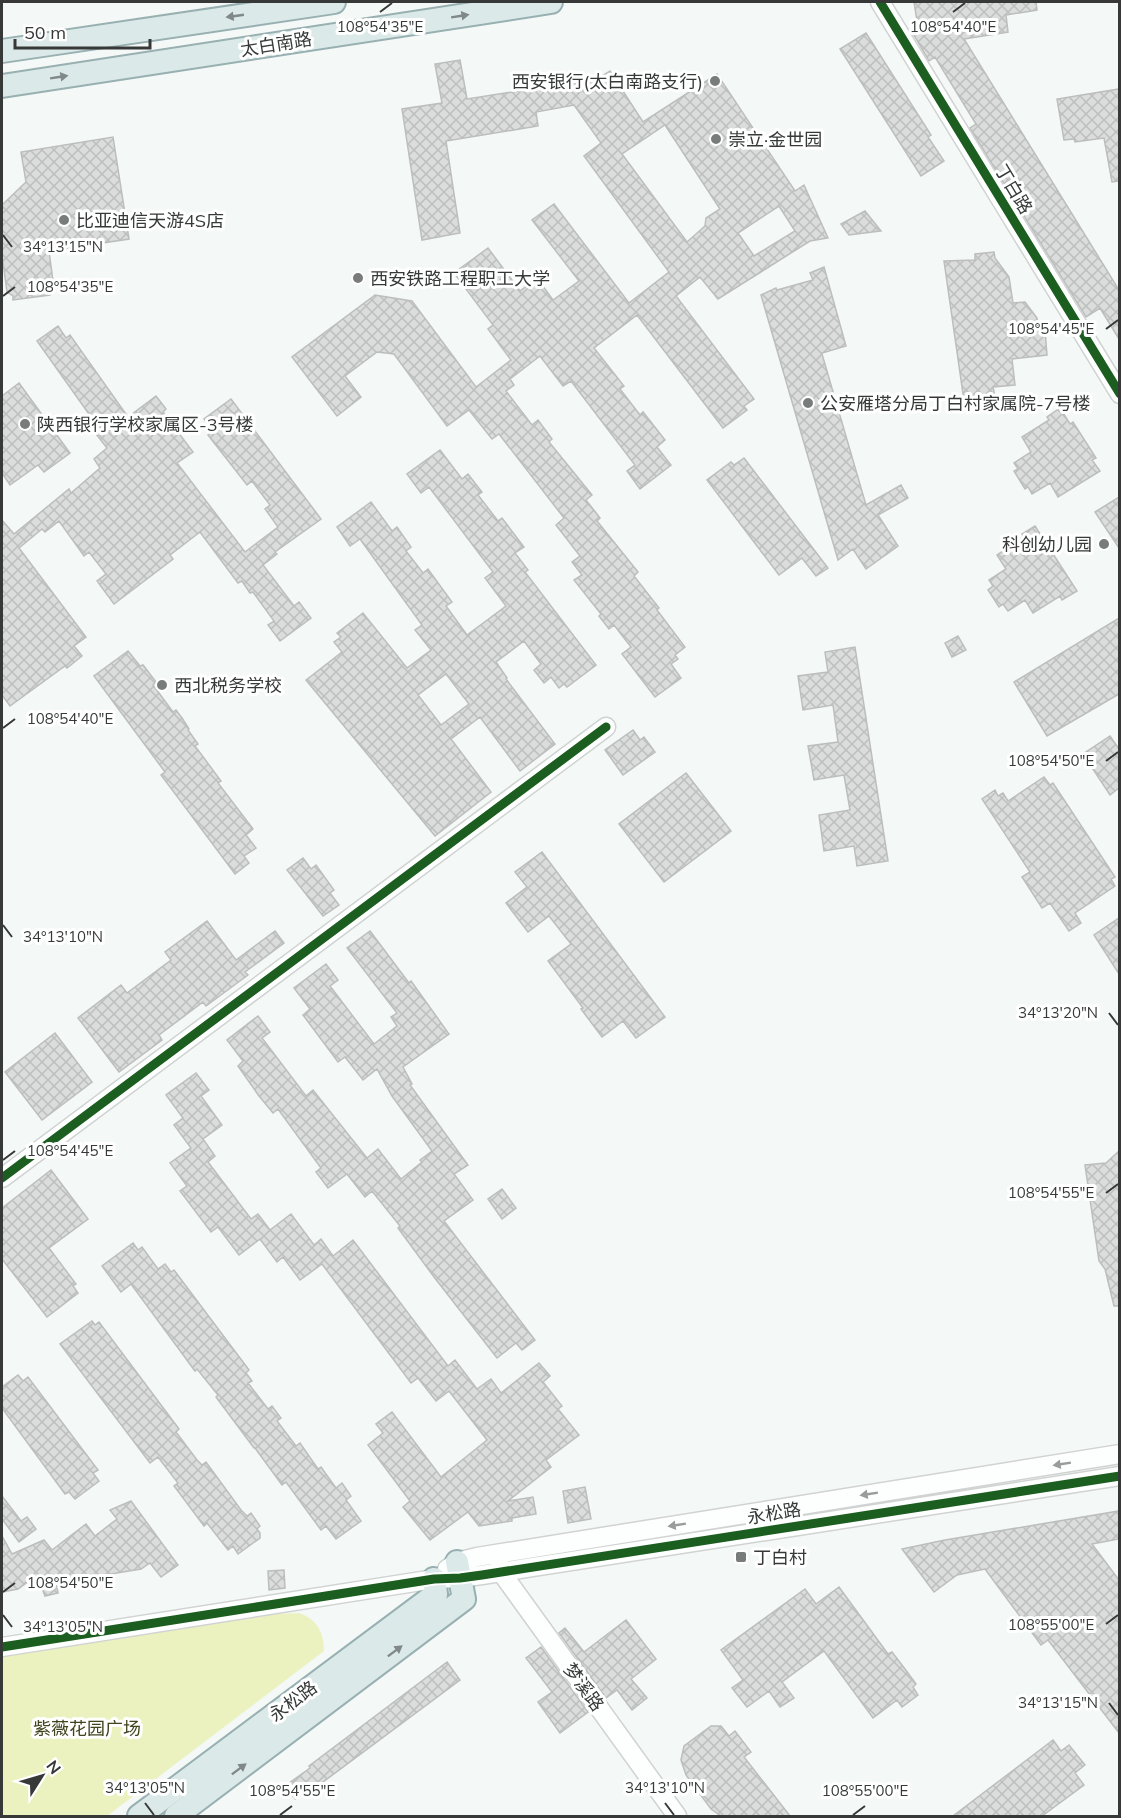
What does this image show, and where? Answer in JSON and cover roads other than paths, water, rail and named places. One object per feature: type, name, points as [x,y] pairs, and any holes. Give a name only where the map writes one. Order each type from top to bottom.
[{"type":"main road","name":"太白南路","points":[[2,51],[334,2]]},
{"type":"main road","name":"太白南路","points":[[2,86],[551,2]]},
{"type":"main road","name":"永松路","points":[[176,1816],[464,1599],[459,1570]]},
{"type":"main road","name":"永松路","points":[[139,1816],[436,1593],[434,1579]]},
{"type":"street","name":"丁白路","points":[[880,2],[1119,394]]},
{"type":"street","points":[[2,1178],[606,727]]},
{"type":"street","name":"永松路","points":[[434,1579],[498,1554],[1119,1454]]},
{"type":"street","name":"永松路","points":[[459,1570],[501,1572],[1119,1476]]},
{"type":"street","name":"梦溪路","points":[[498,1554],[501,1572],[677,1816]]},
{"type":"street","points":[[2,1647],[434,1579]]},
{"type":"place","name":"西安银行(太白南路支行)","points":[[715,81]]},
{"type":"place","name":"崇立·金世园","points":[[716,139]]},
{"type":"place","name":"比亚迪信天游4S店","points":[[64,220]]},
{"type":"place","name":"西安铁路工程职工大学","points":[[358,278]]},
{"type":"place","name":"公安雁塔分局丁白村家属院-7号楼","points":[[808,403]]},
{"type":"place","name":"陕西银行学校家属区-3号楼","points":[[25,424]]},
{"type":"place","name":"科创幼儿园","points":[[1104,544]]},
{"type":"place","name":"西北税务学校","points":[[162,685]]},
{"type":"place","name":"丁白村","points":[[741,1557]]},
{"type":"park label","name":"紫薇花园广场","points":[[87,1728]]}]
